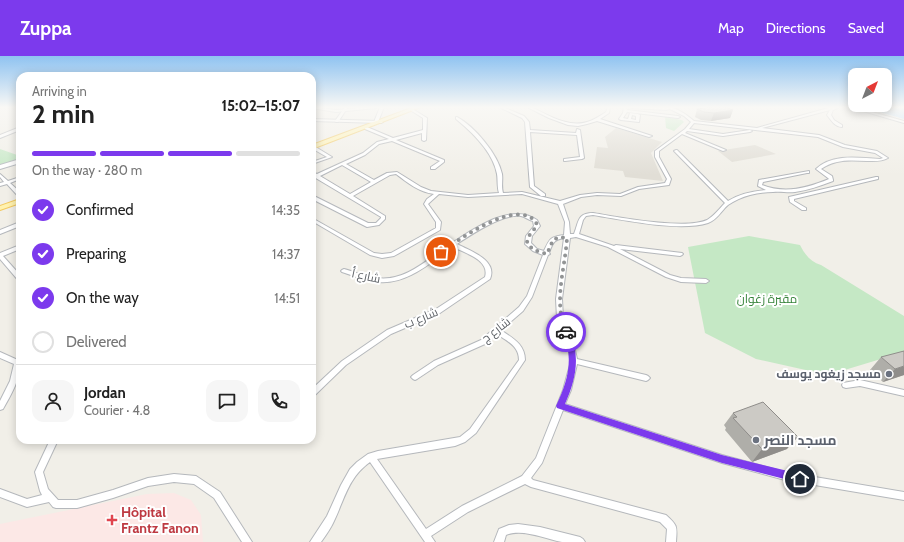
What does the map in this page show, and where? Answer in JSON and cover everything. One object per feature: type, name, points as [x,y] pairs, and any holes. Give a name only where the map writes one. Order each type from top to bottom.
[{"type":"main road","points":[[316,146],[361,130]]},
{"type":"main road","points":[[0,167],[16,162]]},
{"type":"main road","points":[[0,208],[16,202]]},
{"type":"street","points":[[0,137],[16,130]]},
{"type":"street","points":[[370,130],[443,161],[434,168]]},
{"type":"street","points":[[471,130],[490,155],[500,174],[499,188],[501,193]]},
{"type":"street","points":[[565,160],[582,158],[577,130]]},
{"type":"street","points":[[629,130],[650,136]]},
{"type":"street","points":[[350,196],[390,173],[396,173],[419,188],[438,193],[468,196],[501,193],[526,193],[560,203],[580,196],[597,194],[621,195],[638,188],[665,185],[668,182],[669,179],[656,154],[660,148],[686,130]]},
{"type":"street","points":[[576,236],[581,217],[588,214],[673,224],[699,224],[710,221],[728,204],[756,192],[786,192],[820,184],[831,179],[819,171],[819,167],[844,159],[881,160],[885,159],[886,157],[876,152],[844,146],[819,136],[755,130],[723,134],[684,132]]},
{"type":"street","points":[[316,173],[343,164],[368,152],[378,143],[425,131],[424,140]]},
{"type":"street","points":[[371,457],[428,538],[465,509],[525,479],[539,460],[567,390],[574,361],[570,341],[560,318],[559,299],[567,238],[567,222],[560,203],[538,193],[532,187],[527,131],[578,134]]},
{"type":"street","points":[[684,132],[724,150]]},
{"type":"street","points":[[316,149],[330,157],[316,162]]},
{"type":"street","points":[[676,151],[728,204]]},
{"type":"street","points":[[343,164],[374,182]]},
{"type":"street","points":[[771,191],[760,186],[760,183],[807,172]]},
{"type":"street","points":[[0,175],[16,191]]},
{"type":"street","points":[[316,175],[383,216],[382,220],[374,225],[367,225],[316,199]]},
{"type":"street","points":[[804,210],[792,202],[791,198],[876,178]]},
{"type":"street","points":[[0,185],[16,179]]},
{"type":"street","points":[[820,184],[835,187]]},
{"type":"street","points":[[316,221],[375,255],[389,256],[438,229],[439,222],[426,204],[438,193]]},
{"type":"street","name":"شارع أ","points":[[344,271],[360,277],[382,281],[400,278],[452,244],[494,220],[520,214],[530,217],[537,224],[527,239],[528,244],[535,250],[547,254]]},
{"type":"street","points":[[0,232],[16,226]]},
{"type":"street","points":[[567,238],[576,236],[610,246],[680,254]]},
{"type":"street","name":"شارع ج","points":[[415,377],[436,363],[483,342],[497,331],[521,309],[530,296],[553,240],[559,237],[567,238]]},
{"type":"street","name":"شارع ب","points":[[316,389],[344,362],[389,332],[438,311],[488,278],[491,271],[488,264],[452,244]]},
{"type":"street","points":[[610,246],[668,276],[680,280],[706,280]]},
{"type":"street","points":[[16,249],[0,255],[16,274]]},
{"type":"street","points":[[315,542],[331,518],[350,474],[371,457],[389,452],[455,442],[462,440],[473,431],[522,360],[520,347],[497,331]]},
{"type":"street","points":[[0,355],[16,362]]},
{"type":"street","points":[[574,361],[646,378]]},
{"type":"street","points":[[0,407],[11,390],[16,377]]},
{"type":"street","points":[[846,385],[860,383],[904,392]]},
{"type":"street","points":[[560,406],[722,459],[785,476],[904,496]]},
{"type":"street","points":[[52,444],[39,472],[44,490],[56,504],[77,504],[148,482],[174,478],[196,480],[217,495],[247,542]]},
{"type":"street","points":[[525,479],[531,483],[663,518],[672,527],[671,542]]},
{"type":"street","points":[[0,493],[27,503],[50,498]]},
{"type":"street","points":[[499,542],[502,532],[511,528],[532,530],[580,542]]},
{"type":"shaded area","points":[[614,130],[622,130],[662,142],[651,153],[663,181],[625,177],[623,171],[594,168],[597,147],[608,148],[605,137]]},
{"type":"shaded area","points":[[755,145],[776,154],[732,162],[718,151]]},
{"type":"shaded area","name":"Hôpital Frantz Fanon","points":[[174,493],[191,500],[201,515],[203,542],[0,542],[0,524],[147,494]]},
{"type":"green space","points":[[0,149],[16,155],[16,161],[0,166]]},
{"type":"green space","name":"مقبرة زغوان","points":[[749,236],[800,245],[811,260],[904,316],[904,352],[828,375],[756,359],[705,333],[688,247]]},
{"type":"building","points":[[904,351],[904,366],[895,369],[881,357]]},
{"type":"building","points":[[763,402],[798,437],[762,449],[733,418],[737,417],[733,413]]},
{"type":"way so far","points":[[441,252],[494,220],[517,215],[524,215],[535,220],[537,226],[527,239],[529,246],[535,250],[547,254],[551,241],[559,237],[567,238],[559,299],[560,318],[566,332]]},
{"type":"place","name":"مسجد زيغود يوسف","points":[[889,374]]},
{"type":"place","name":"مسجد النصر","points":[[756,440]]},
{"type":"place","name":"Hôpital Frantz Fanon","points":[[112,520]]},
{"type":"route","points":[[566,332],[570,341],[574,361],[567,390],[560,406],[722,459],[800,479]]}]
